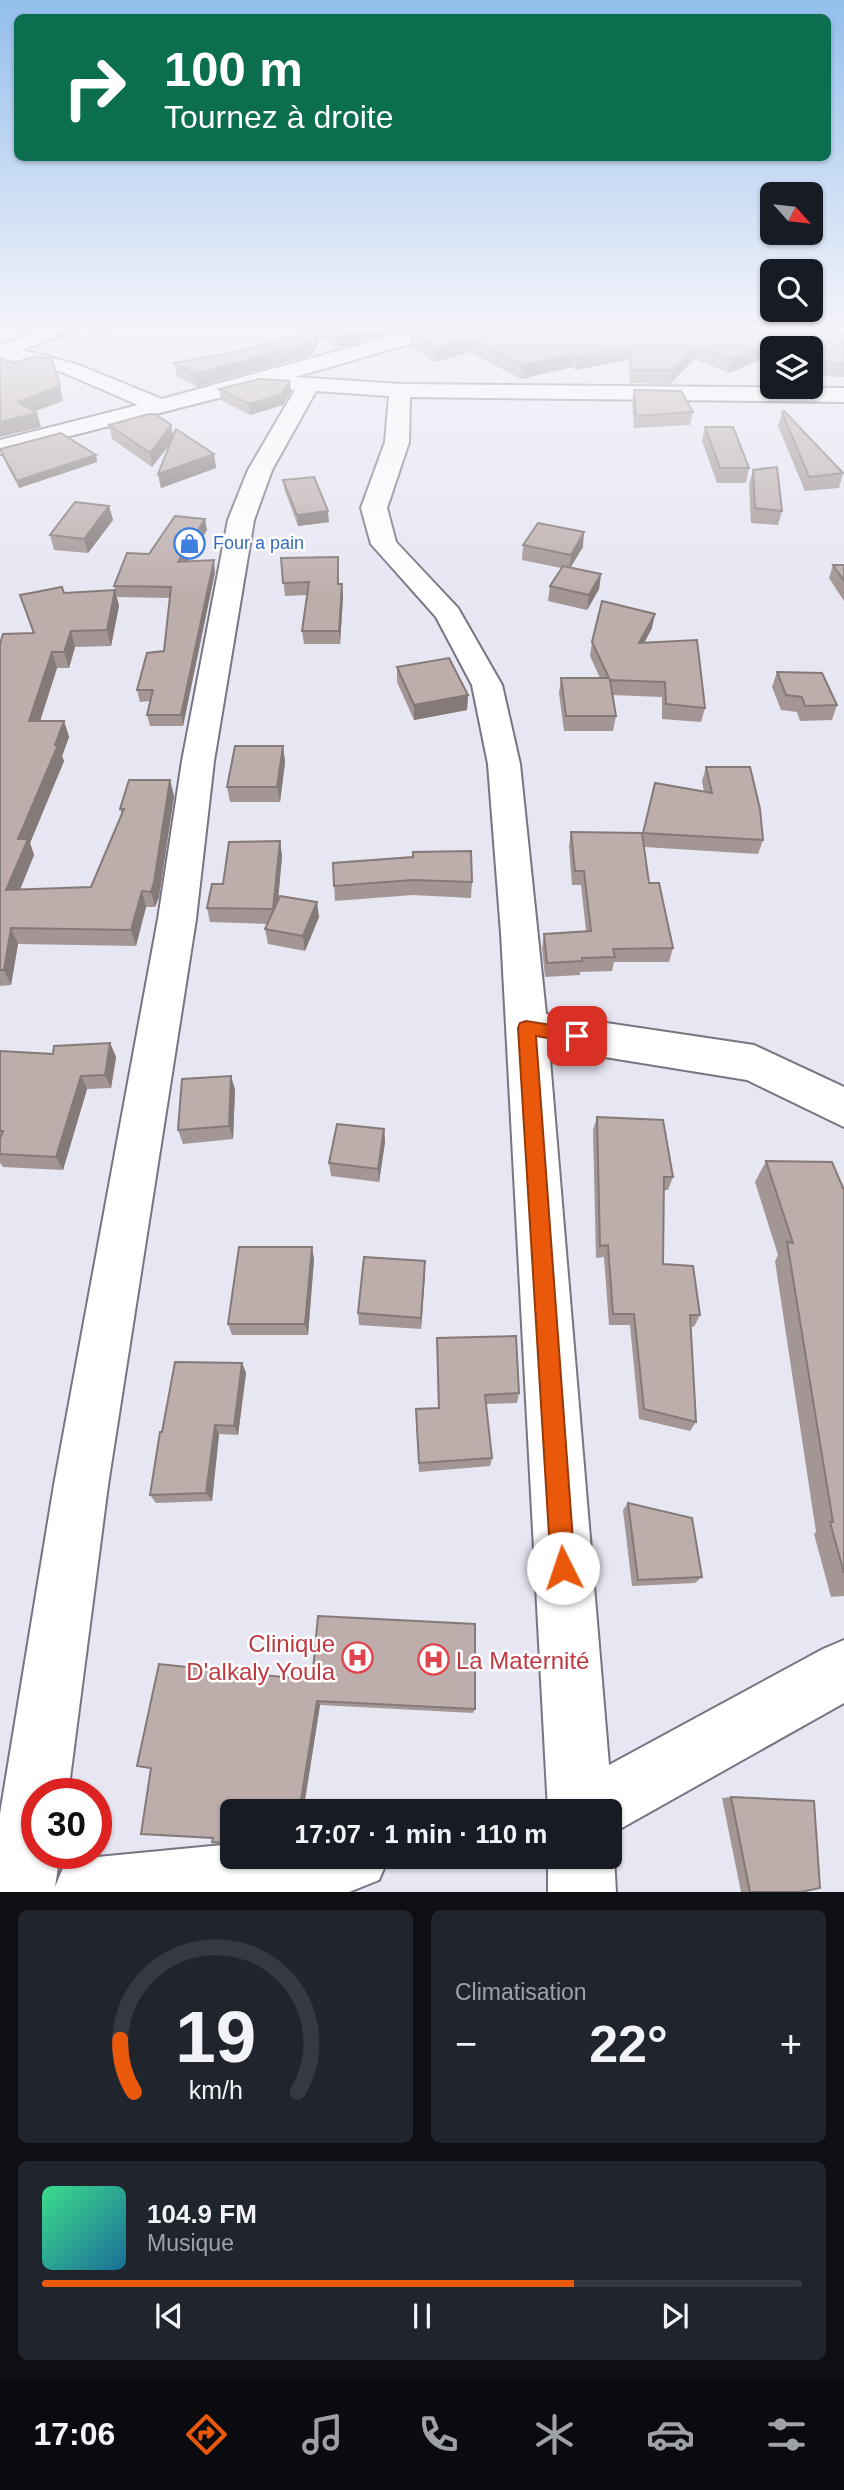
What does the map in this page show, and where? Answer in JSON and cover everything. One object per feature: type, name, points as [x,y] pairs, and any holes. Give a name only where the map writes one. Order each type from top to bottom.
[{"type":"street","points":[[0,447],[120,417]]},
{"type":"street","points":[[21,1892],[81,1485],[177,919],[198,761],[241,520],[260,470],[291,417]]},
{"type":"street","points":[[398,417],[397,442],[374,508],[384,544],[448,614],[488,685],[504,764],[526,1028],[579,1799]]},
{"type":"street","points":[[526,1028],[754,1063],[844,1108]]},
{"type":"street","points":[[611,1799],[844,1670]]},
{"type":"street","points":[[88,1892],[290,1869]]},
{"type":"street","points":[[581,1869],[582,1892]]},
{"type":"building","points":[[0,417],[19,417],[0,422]]},
{"type":"building","points":[[137,417],[160,417],[171,425],[150,453],[109,425]]},
{"type":"building","points":[[784,417],[790,417],[843,473],[809,477]]},
{"type":"building","points":[[705,427],[733,427],[749,468],[720,468]]},
{"type":"building","points":[[176,429],[214,454],[158,474]]},
{"type":"building","points":[[61,433],[96,455],[17,481],[0,449]]},
{"type":"building","points":[[777,467],[782,511],[755,508],[753,470]]},
{"type":"building","points":[[314,477],[328,511],[297,515],[283,480]]},
{"type":"building","points":[[75,502],[109,506],[84,539],[50,535]]},
{"type":"building","points":[[175,516],[205,519],[178,562],[214,560],[181,715],[147,715],[153,690],[137,690],[147,653],[164,651],[171,587],[114,586],[127,553],[149,554]]},
{"type":"building","points":[[538,523],[584,532],[571,555],[523,545]]},
{"type":"building","points":[[338,557],[338,584],[342,584],[339,631],[302,631],[309,582],[283,583],[281,558]]},
{"type":"building","points":[[833,565],[844,565],[844,581]]},
{"type":"building","points":[[563,566],[601,574],[589,595],[550,586]]},
{"type":"building","points":[[62,587],[64,593],[115,590],[107,630],[71,631],[64,652],[52,652],[29,721],[64,721],[55,745],[58,745],[18,839],[28,839],[6,890],[91,887],[124,809],[120,809],[129,780],[170,780],[154,882],[151,892],[142,891],[131,930],[11,928],[4,970],[0,970],[0,644],[3,634],[34,633],[20,595]]},
{"type":"building","points":[[602,601],[655,614],[639,643],[697,640],[705,708],[666,704],[665,682],[610,680],[616,716],[566,716],[561,678],[609,678],[592,642]]},
{"type":"building","points":[[449,658],[468,695],[414,705],[397,667]]},
{"type":"building","points":[[777,672],[822,673],[837,705],[805,706],[802,697],[786,695]]},
{"type":"building","points":[[235,746],[283,746],[277,787],[227,787]]},
{"type":"building","points":[[706,767],[750,767],[760,809],[763,840],[643,833],[655,783],[712,793]]},
{"type":"building","points":[[571,832],[642,833],[649,883],[659,883],[673,948],[613,949],[615,957],[547,963],[544,934],[591,931],[584,871],[575,871]]},
{"type":"building","points":[[280,841],[273,909],[207,908],[212,884],[223,884],[229,842]]},
{"type":"building","points":[[471,851],[472,882],[413,880],[334,886],[333,863],[413,857],[413,852]]},
{"type":"building","points":[[280,896],[317,902],[303,936],[265,929]]},
{"type":"building","points":[[110,1043],[105,1075],[81,1076],[56,1157],[0,1154],[3,1131],[0,1131],[0,1051],[53,1054],[54,1046]]},
{"type":"building","points":[[231,1076],[229,1126],[178,1130],[182,1079]]},
{"type":"building","points":[[597,1117],[663,1120],[673,1177],[664,1177],[663,1264],[693,1266],[700,1315],[690,1315],[696,1422],[644,1409],[634,1314],[613,1314],[608,1245],[600,1246]]},
{"type":"building","points":[[337,1124],[384,1129],[378,1169],[329,1163]]},
{"type":"building","points":[[766,1161],[832,1162],[844,1190],[844,1573],[830,1522],[833,1522],[787,1242],[793,1243]]},
{"type":"building","points":[[239,1247],[312,1247],[305,1324],[228,1324]]},
{"type":"building","points":[[364,1257],[425,1261],[421,1318],[358,1313]]},
{"type":"building","points":[[516,1336],[519,1393],[485,1395],[492,1458],[419,1463],[416,1409],[439,1408],[437,1338]]},
{"type":"building","points":[[175,1362],[242,1363],[234,1426],[215,1425],[206,1493],[150,1495],[160,1432]]},
{"type":"building","points":[[628,1503],[692,1518],[702,1577],[638,1580]]},
{"type":"building","points":[[318,1616],[475,1624],[475,1709],[317,1701],[301,1799],[220,1799],[220,1843],[212,1842],[213,1838],[141,1834],[151,1768],[137,1766],[159,1664],[312,1680]]},
{"type":"building","points":[[731,1797],[814,1801],[820,1888],[801,1892],[750,1892]]},
{"type":"place","name":"Four a pain","points":[[190,543]]},
{"type":"place","name":"Clinique D'alkaly Youla","points":[[358,1657]]},
{"type":"place","name":"La Maternité","points":[[433,1660]]},
{"type":"route","points":[[563,1568],[526,1028],[577,1036]]}]
